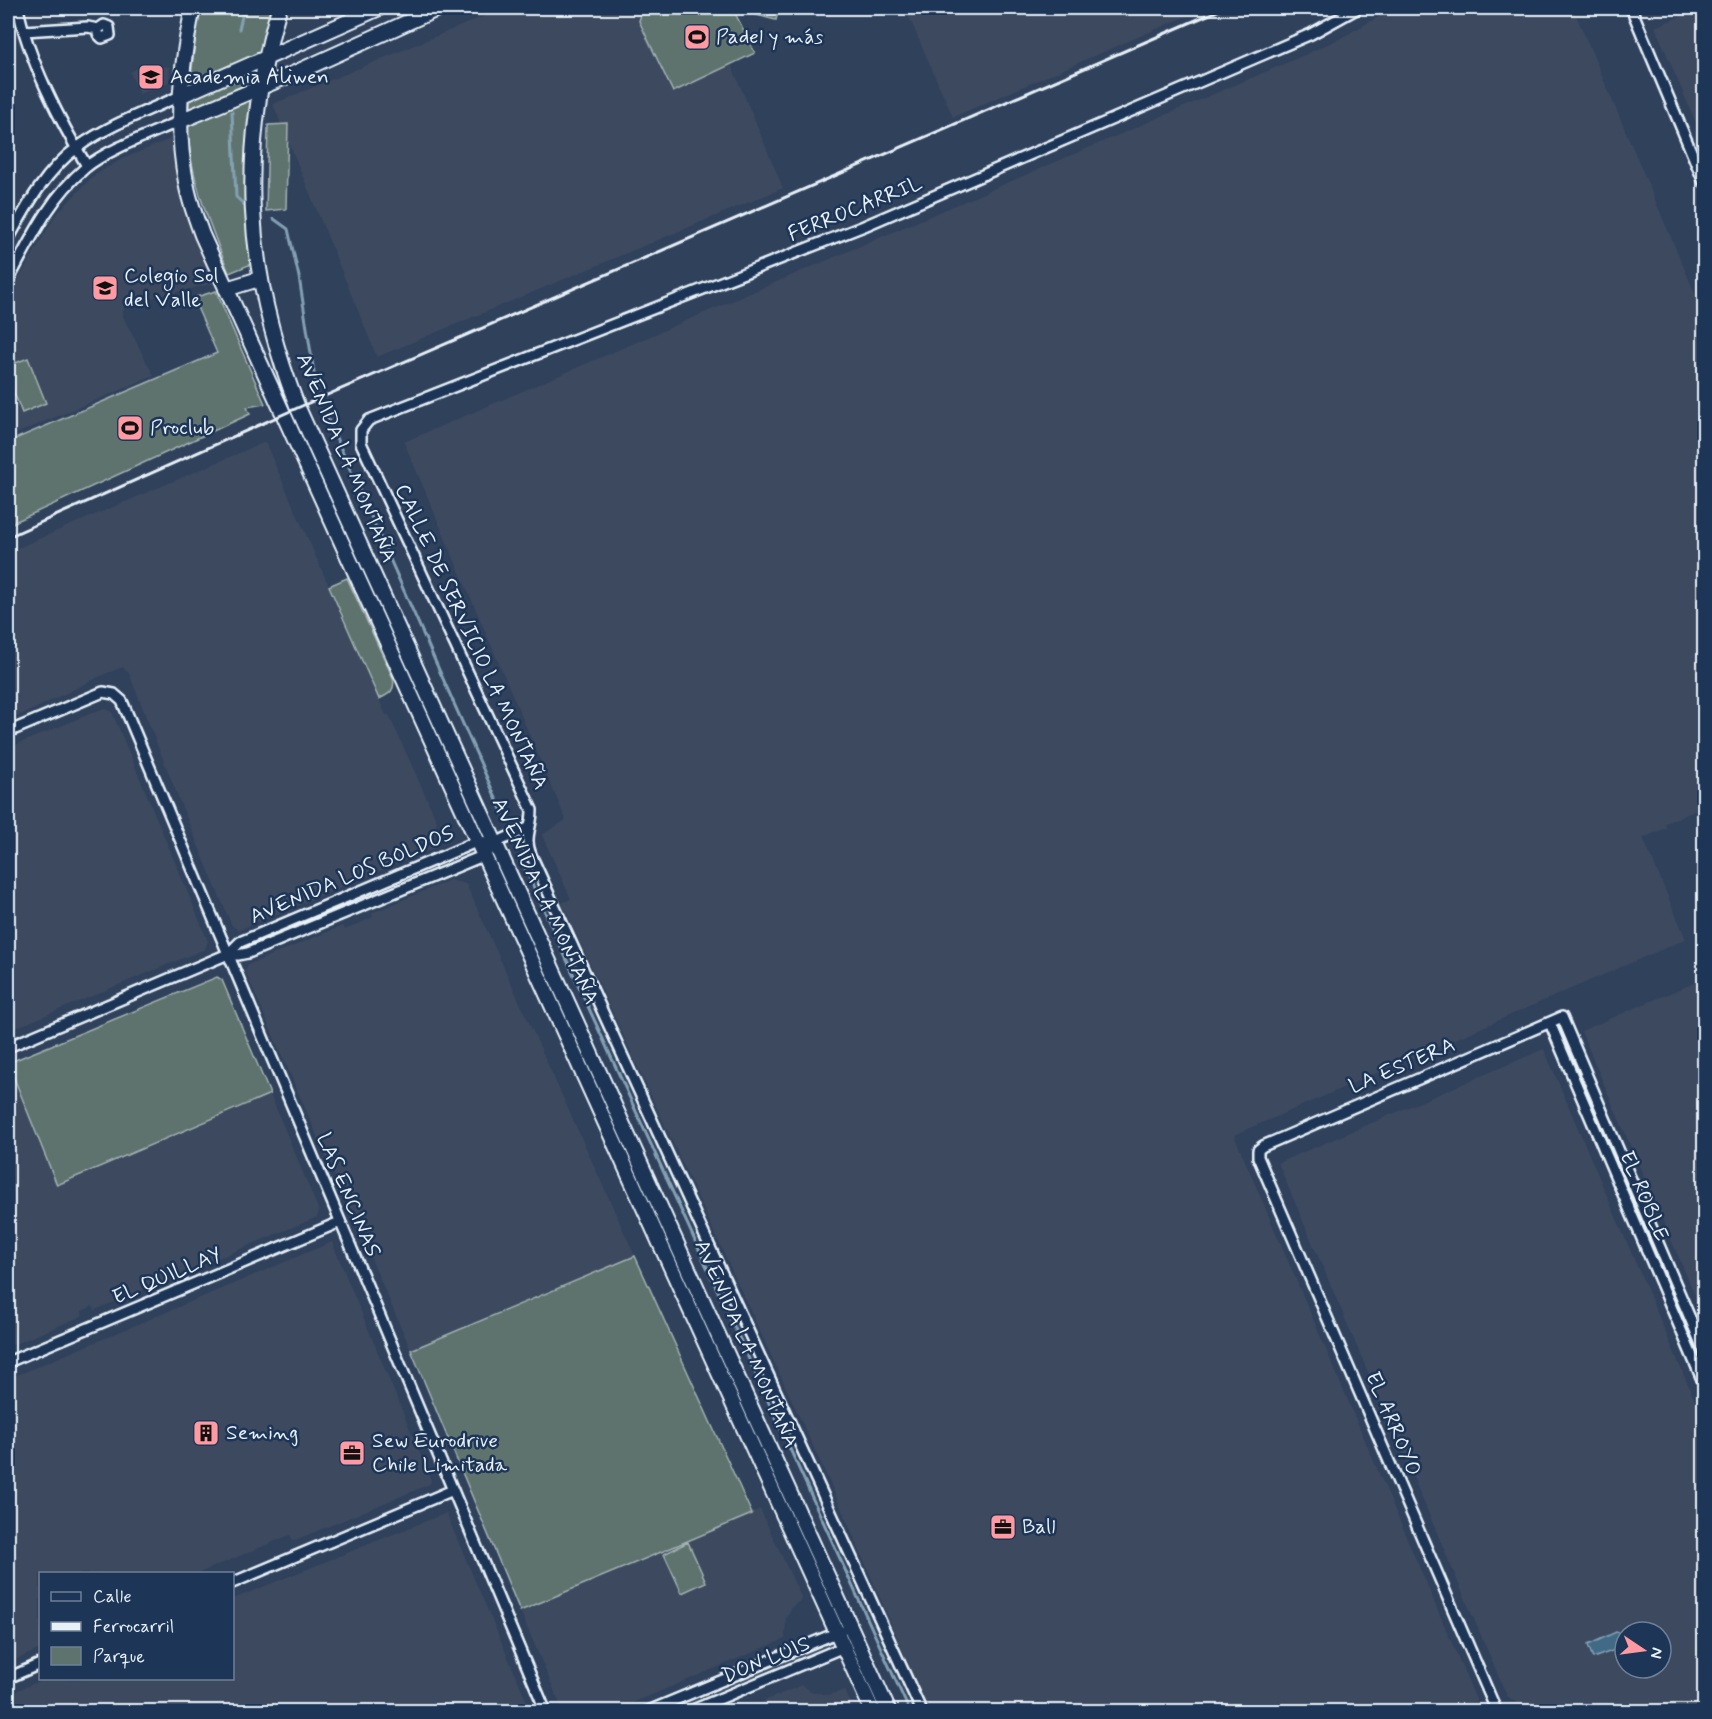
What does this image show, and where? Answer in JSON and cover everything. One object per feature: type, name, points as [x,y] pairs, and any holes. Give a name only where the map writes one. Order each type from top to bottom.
[{"type":"main road","name":"AVENIDA LA MONTAÑA","points":[[193,8],[184,64],[180,121],[183,163],[192,205],[206,244],[873,1712]]},
{"type":"main road","name":"AVENIDA LA MONTAÑA","points":[[279,8],[265,59],[253,144],[253,227],[259,279],[274,343],[297,408],[890,1712]]},
{"type":"main road","points":[[182,95],[379,8]]},
{"type":"main road","points":[[180,121],[295,73],[439,8]]},
{"type":"main road","points":[[226,289],[259,279]]},
{"type":"street","points":[[18,8],[36,66],[87,166]]},
{"type":"street","name":"FERROCARRIL","points":[[361,430],[369,420],[864,226],[1311,34],[1358,8]]},
{"type":"street","points":[[1630,8],[1704,182]]},
{"type":"street","points":[[24,31],[88,27],[98,29]]},
{"type":"street","points":[[8,240],[43,182],[76,148],[113,126],[182,95]]},
{"type":"street","points":[[8,281],[47,208],[87,166],[119,148],[180,121]]},
{"type":"street","name":"CALLE DE SERVICIO LA MONTAÑA","points":[[361,430],[362,446],[532,810],[527,846],[532,858],[922,1712]]},
{"type":"street","name":"LAS ENCINAS","points":[[8,732],[98,694],[107,692],[114,694],[122,701],[546,1712]]},
{"type":"street","name":"AVENIDA LOS BOLDOS","points":[[228,954],[248,953],[485,855],[495,843],[528,828]]},
{"type":"street","name":"AVENIDA LOS BOLDOS","points":[[8,1047],[228,954],[240,942],[478,841],[495,843]]},
{"type":"street","name":"LA ESTERA","points":[[1258,1150],[1324,1119],[1562,1017]]},
{"type":"street","name":"EL ROBLE","points":[[1562,1017],[1704,1351]]},
{"type":"street","name":"EL ROBLE","points":[[1550,1023],[1704,1384]]},
{"type":"street","name":"EL ARROYO","points":[[1258,1150],[1258,1157],[1497,1712]]},
{"type":"street","name":"EL QUILLAY","points":[[8,1362],[340,1222]]},
{"type":"street","points":[[234,1582],[453,1490]]},
{"type":"street","points":[[646,1712],[851,1627]]},
{"type":"street","name":"DON LUIS","points":[[688,1712],[858,1642]]},
{"type":"street","points":[[8,1677],[39,1664]]},
{"type":"shaded area","points":[[504,8],[643,8],[639,21],[673,91],[731,64],[783,188],[377,357],[273,104]]},
{"type":"shaded area","points":[[905,8],[1205,8],[953,117]]},
{"type":"shaded area","points":[[1394,8],[1573,8],[1699,303],[1704,302],[1704,807],[1665,823],[1666,828],[1643,838],[1686,939],[1234,1135],[1481,1711],[929,1711],[836,1496],[562,903],[571,899],[542,835],[566,820],[404,442],[1300,57],[1341,38]]},
{"type":"shaded area","points":[[1704,8],[1704,142],[1655,27]]},
{"type":"shaded area","name":"Academia Aliwen","points":[[145,65],[170,67],[169,82],[139,94],[130,72]]},
{"type":"shaded area","name":"Colegio Sol del Valle","points":[[175,137],[178,185],[187,215],[216,283],[125,304],[122,315],[154,376],[8,437],[8,298],[55,216],[93,176],[120,160]]},
{"type":"shaded area","points":[[265,442],[386,715],[389,715],[437,821],[432,839],[434,848],[239,930],[232,926],[128,671],[123,667],[105,674],[30,711],[8,719],[8,552]]},
{"type":"shaded area","points":[[104,708],[112,712],[208,941],[205,949],[8,1031],[8,748]]},
{"type":"shaded area","points":[[450,880],[466,884],[635,1256],[411,1350],[245,971],[248,965],[342,926],[345,930],[373,917],[372,913]]},
{"type":"shaded area","points":[[1703,979],[1704,983],[1704,1316],[1581,1031]]},
{"type":"shaded area","points":[[1544,1049],[1704,1422],[1704,1711],[1528,1711],[1507,1696],[1278,1163]]},
{"type":"shaded area","points":[[8,1066],[57,1185],[270,1094],[319,1211],[317,1217],[95,1310],[93,1306],[82,1311],[82,1316],[8,1347]]},
{"type":"shaded area","points":[[332,1242],[431,1480],[430,1484],[293,1541],[290,1535],[201,1572],[39,1572],[39,1649],[8,1663],[8,1379]]},
{"type":"shaded area","points":[[760,1509],[802,1599],[792,1607],[786,1618],[785,1639],[611,1712],[563,1711],[520,1611]]},
{"type":"shaded area","points":[[446,1513],[531,1711],[8,1711],[8,1694],[43,1680],[234,1680],[234,1599]]},
{"type":"shaded area","points":[[1613,1633],[1613,1651],[1593,1658],[1588,1645]]},
{"type":"shaded area","points":[[802,1685],[812,1692],[829,1695],[845,1690],[854,1711],[740,1711]]},
{"type":"green space","points":[[199,8],[280,8],[255,114],[254,263],[229,273],[202,202],[189,146],[189,97]]},
{"type":"green space","name":"Padel y más","points":[[643,8],[779,8],[776,20],[733,9],[755,53],[673,92],[639,21]]},
{"type":"green space","points":[[288,124],[286,209],[266,211],[268,125]]},
{"type":"green space","name":"Proclub","points":[[216,291],[265,404],[247,407],[250,414],[8,525],[8,442],[217,353],[193,298]]},
{"type":"green space","points":[[28,358],[46,403],[22,413],[8,377],[8,366]]},
{"type":"green space","points":[[347,578],[393,678],[393,689],[379,699],[329,586]]},
{"type":"green space","points":[[217,977],[222,980],[270,1094],[57,1185],[8,1063]]},
{"type":"green space","points":[[635,1256],[752,1514],[520,1611],[411,1350]]},
{"type":"green space","points":[[688,1542],[706,1582],[682,1593],[664,1554]]},
{"type":"waterway","points":[[239,29],[244,8]]},
{"type":"waterway","points":[[232,112],[236,197],[248,208]]},
{"type":"waterway","points":[[274,219],[288,229],[299,277],[317,392]]},
{"type":"waterway","points":[[326,415],[503,814]]},
{"type":"waterway","points":[[524,866],[910,1712]]},
{"type":"railway","points":[[8,537],[304,405],[1224,8]]},
{"type":"place","name":"Padel y más","points":[[697,37]]},
{"type":"place","name":"Academia Aliwen","points":[[151,77]]},
{"type":"place","name":"Colegio Sol del Valle","points":[[105,288]]},
{"type":"place","name":"Proclub","points":[[130,428]]},
{"type":"place","name":"Seming","points":[[206,1433]]},
{"type":"place","name":"Sew Eurodrive Chile Limitada","points":[[352,1453]]},
{"type":"place","name":"Ball","points":[[1003,1527]]}]
